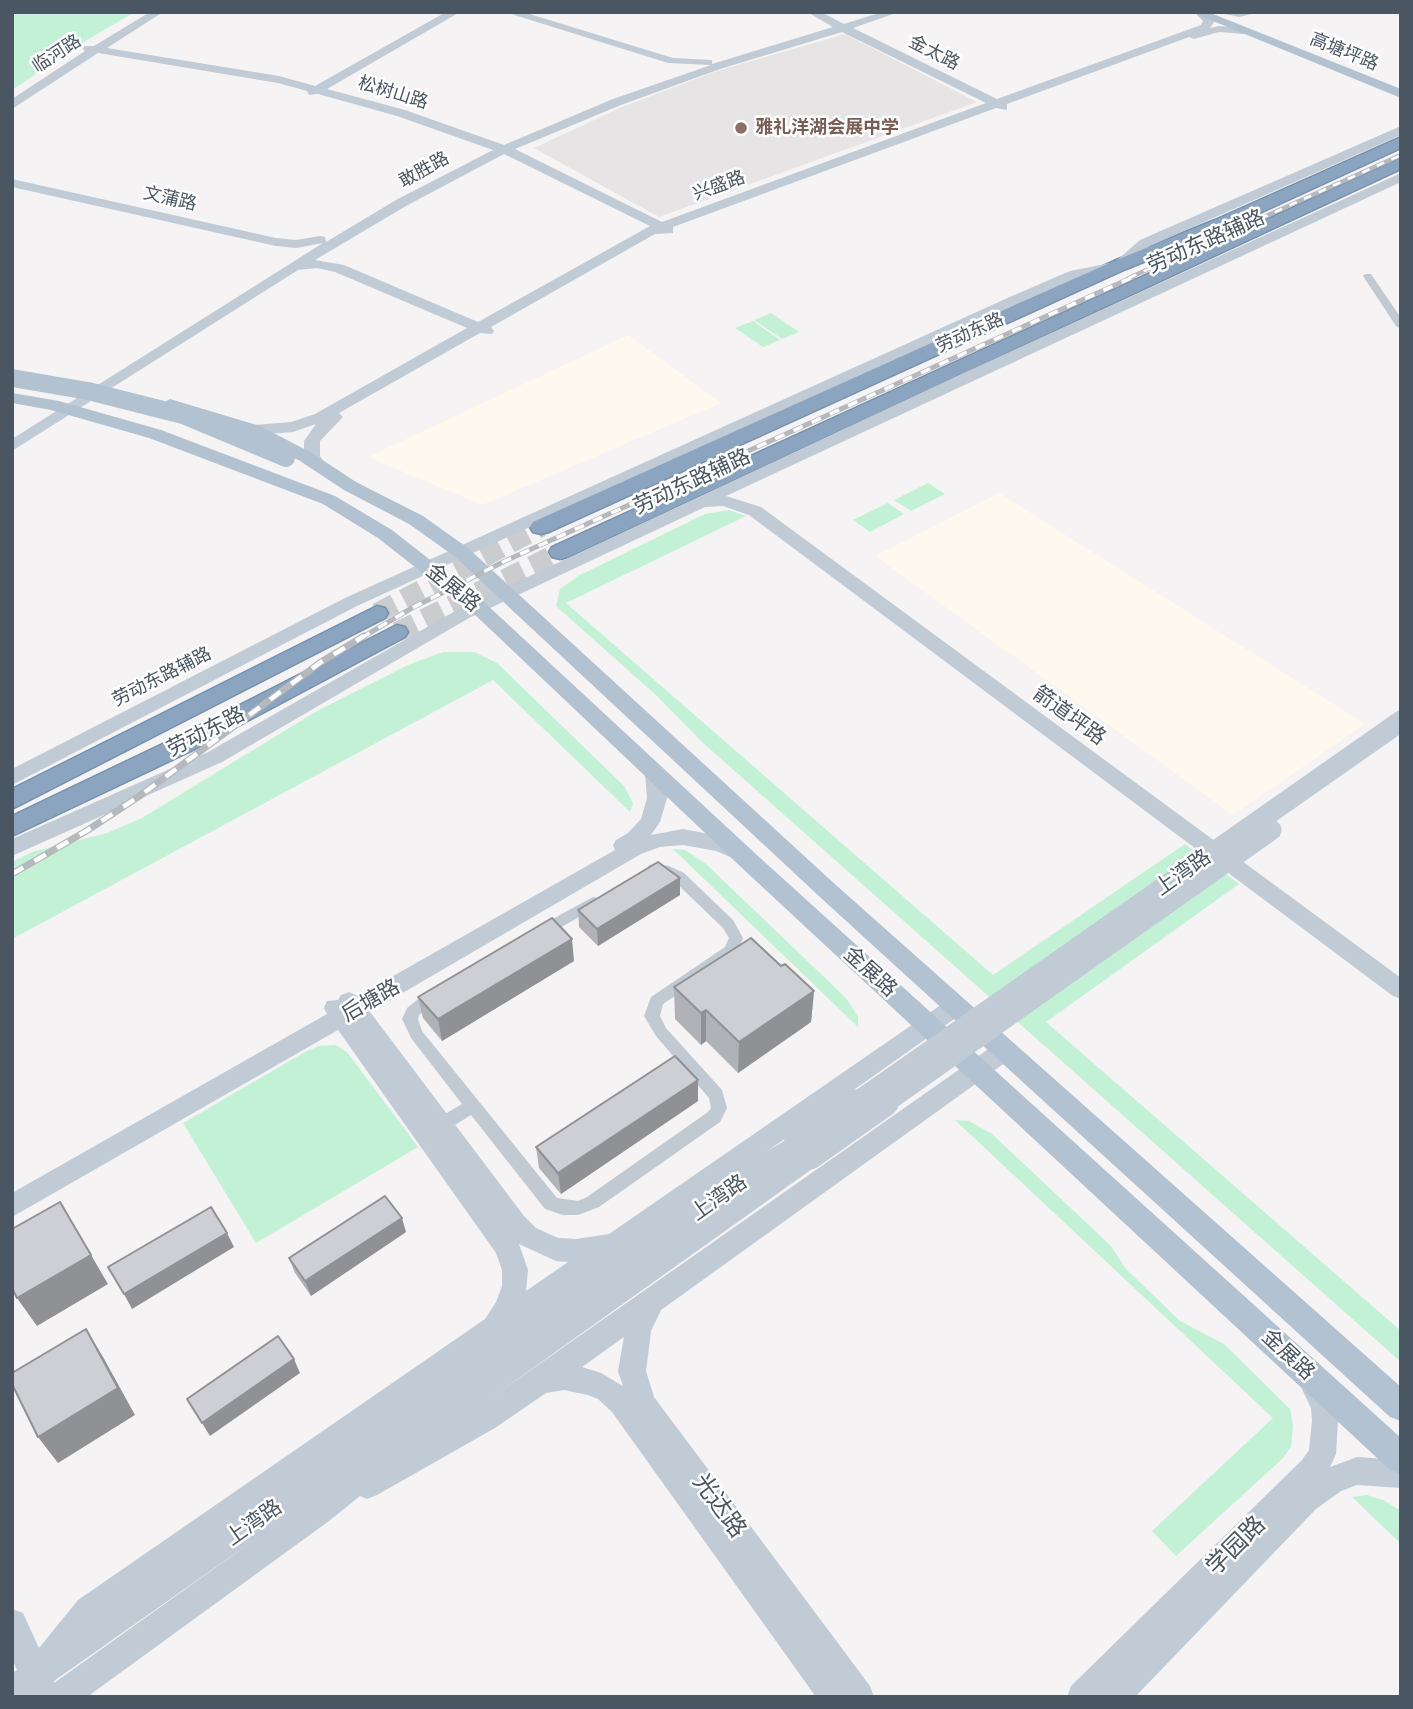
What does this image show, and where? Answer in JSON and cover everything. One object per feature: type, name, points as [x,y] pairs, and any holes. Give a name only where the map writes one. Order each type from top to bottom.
[{"type":"highway","name":"劳动东路","points":[[541,527],[1120,265],[1221,224],[1401,142]]},
{"type":"highway","name":"劳动东路","points":[[560,552],[1117,292],[1401,163]]},
{"type":"highway","name":"劳动东路","points":[[12,800],[377,613]]},
{"type":"highway","name":"劳动东路","points":[[12,827],[182,745],[397,632]]},
{"type":"main road","name":"高塘坪路","points":[[1209,13],[1401,84]]},
{"type":"main road","name":"高塘坪路","points":[[1250,29],[1401,94]]},
{"type":"main road","name":"金展路","points":[[12,375],[93,386],[145,397],[254,430],[350,486],[416,520],[461,552],[956,1006],[1401,1407]]},
{"type":"main road","points":[[12,375],[183,415],[279,463]]},
{"type":"main road","points":[[12,389],[86,402],[166,424],[279,463]]},
{"type":"main road","name":"金展路","points":[[12,398],[60,407],[155,434],[329,500]]},
{"type":"main road","name":"金展路","points":[[279,463],[350,486]]},
{"type":"main road","name":"金展路","points":[[279,463],[329,500],[385,534],[478,607],[740,853],[1401,1459]]},
{"type":"street","name":"临河路","points":[[12,105],[147,12]]},
{"type":"street","name":"临河路","points":[[12,99],[90,50],[158,12]]},
{"type":"street","points":[[312,90],[446,12]]},
{"type":"street","points":[[312,90],[455,12]]},
{"type":"street","points":[[500,12],[671,65],[675,69],[672,75]]},
{"type":"street","points":[[510,12],[672,61],[708,62]]},
{"type":"street","name":"金太路","points":[[811,12],[842,25]]},
{"type":"street","name":"金太路","points":[[819,12],[1002,105]]},
{"type":"street","name":"敢胜路","points":[[498,148],[630,97],[874,12]]},
{"type":"street","name":"敢胜路","points":[[12,431],[60,407],[287,265],[498,148],[708,62],[894,12]]},
{"type":"street","points":[[1209,13],[1239,15],[1255,12]]},
{"type":"street","points":[[1250,29],[1252,18],[1263,12]]},
{"type":"street","name":"兴盛路","points":[[1002,105],[1206,27],[1209,13]]},
{"type":"street","name":"兴盛路","points":[[318,466],[311,450],[314,435],[321,427],[631,240],[1212,30],[1250,29]]},
{"type":"street","name":"松树山路","points":[[90,50],[312,90],[498,148],[663,230]]},
{"type":"street","name":"劳动东路辅路","points":[[12,778],[351,602],[1075,274],[1120,265],[1146,243],[1401,130]]},
{"type":"street","name":"劳动东路辅路","points":[[12,848],[215,757],[478,607],[1401,177]]},
{"type":"street","name":"文蒲路","points":[[12,186],[276,242],[326,243]]},
{"type":"street","name":"文蒲路","points":[[12,186],[269,246],[281,252],[287,265]]},
{"type":"street","points":[[326,243],[340,261],[486,327]]},
{"type":"street","points":[[287,265],[317,264],[340,268],[486,327]]},
{"type":"street","points":[[1117,292],[1197,270]]},
{"type":"street","points":[[1368,276],[1401,326]]},
{"type":"street","name":"兴盛路","points":[[254,430],[293,427],[321,417],[486,327]]},
{"type":"street","name":"敢胜路","points":[[12,446],[60,407]]},
{"type":"street","name":"箭道坪路","points":[[764,474],[754,485],[754,492],[762,507],[1401,979]]},
{"type":"street","name":"箭道坪路","points":[[701,503],[723,501],[755,511],[1401,990]]},
{"type":"street","name":"上湾路","points":[[61,1697],[319,1511],[385,1457],[803,1150],[1401,721]]},
{"type":"street","name":"上湾路","points":[[31,1688],[803,1150],[1401,738]]},
{"type":"street","name":"后塘路","points":[[12,1206],[635,838],[645,830],[655,810],[655,774]]},
{"type":"street","name":"后塘路","points":[[12,1192],[646,844],[671,837],[695,838],[720,844],[740,853]]},
{"type":"street","points":[[453,983],[419,1004],[412,1012],[410,1019],[416,1034],[551,1203],[563,1208],[579,1208],[593,1202],[714,1117],[719,1108],[716,1096],[661,1032],[652,1016],[656,1001],[731,951],[736,938],[727,925],[672,872],[654,869],[635,878]]},
{"type":"street","points":[[526,941],[610,892]]},
{"type":"street","name":"上湾路","points":[[31,1688],[89,1611],[956,1006]]},
{"type":"street","points":[[345,1009],[441,1125],[527,1236],[556,1249],[576,1251],[609,1245],[620,1240]]},
{"type":"street","points":[[345,1009],[490,1221],[512,1258],[515,1270],[513,1296],[490,1331]]},
{"type":"street","name":"上湾路","points":[[319,1511],[485,1418],[539,1382],[1005,1050]]},
{"type":"street","points":[[441,1125],[473,1106]]},
{"type":"street","name":"光达路","points":[[653,1299],[642,1318],[632,1371],[643,1404],[859,1697]]},
{"type":"street","name":"学园路","points":[[1082,1697],[1312,1470],[1322,1454],[1326,1421],[1325,1406],[1306,1371]]},
{"type":"street","name":"光达路","points":[[539,1382],[552,1378],[575,1378],[608,1390],[622,1403],[835,1697]]},
{"type":"street","name":"学园路","points":[[1113,1697],[1306,1499],[1332,1480],[1357,1471],[1378,1470],[1401,1474]]},
{"type":"street","points":[[12,1624],[31,1688]]},
{"type":"shaded area","name":"雅礼洋湖会展中学","points":[[845,34],[977,102],[659,217],[534,148],[622,107],[717,71]]},
{"type":"shaded area","points":[[628,335],[721,403],[482,505],[368,457]]},
{"type":"shaded area","points":[[999,493],[1365,724],[1233,815],[875,556]]},
{"type":"green space","points":[[12,12],[135,12],[12,90]]},
{"type":"green space","points":[[771,313],[799,332],[782,339],[754,320]]},
{"type":"green space","points":[[753,321],[780,340],[763,347],[735,328]]},
{"type":"green space","points":[[928,483],[945,494],[911,511],[894,500]]},
{"type":"green space","points":[[888,503],[904,514],[870,532],[853,520]]},
{"type":"green space","points":[[729,510],[746,516],[566,603],[993,975],[1185,844],[1239,884],[1046,1022],[1401,1331],[1401,1362],[702,742],[657,696],[556,606],[560,589],[578,576],[705,514]]},
{"type":"green space","points":[[443,652],[474,652],[497,663],[624,786],[633,803],[630,812],[493,680],[12,939],[12,862],[32,852],[107,833],[142,818],[317,711],[408,665]]},
{"type":"green space","points":[[673,849],[685,850],[706,864],[846,998],[858,1017],[858,1027]]},
{"type":"green space","points":[[336,1045],[347,1052],[418,1147],[256,1243],[183,1123],[305,1052],[319,1046]]},
{"type":"green space","points":[[955,1120],[969,1121],[992,1134],[1111,1246],[1126,1269],[1180,1321],[1224,1344],[1290,1409],[1293,1426],[1291,1447],[1282,1459],[1176,1556],[1152,1531],[1273,1418]]},
{"type":"green space","points":[[1367,1495],[1383,1500],[1401,1511],[1401,1544],[1352,1497]]},
{"type":"building","points":[[658,862],[680,878],[597,929],[578,910]]},
{"type":"building","points":[[552,918],[572,939],[438,1019],[418,997]]},
{"type":"building","points":[[751,938],[781,966],[785,964],[814,991],[739,1042],[706,1010],[701,1013],[674,987]]},
{"type":"building","points":[[675,1056],[698,1080],[558,1173],[536,1147]]},
{"type":"building","points":[[385,1196],[402,1218],[305,1281],[289,1258]]},
{"type":"building","points":[[60,1202],[91,1255],[17,1298],[12,1288],[12,1229]]},
{"type":"building","points":[[211,1207],[227,1233],[124,1294],[108,1267]]},
{"type":"building","points":[[86,1329],[118,1388],[38,1437],[12,1384],[12,1373]]},
{"type":"building","points":[[278,1336],[294,1359],[202,1423],[187,1399]]},
{"type":"tunnel","points":[[377,613],[541,527]]},
{"type":"tunnel","points":[[397,632],[560,552]]},
{"type":"railway","points":[[1129,278],[1401,155]]},
{"type":"railway","points":[[361,638],[412,608],[505,561],[1133,277]]},
{"type":"railway","points":[[12,874],[88,830],[141,795],[321,662],[364,636]]},
{"type":"place","name":"雅礼洋湖会展中学","points":[[741,128]]}]
